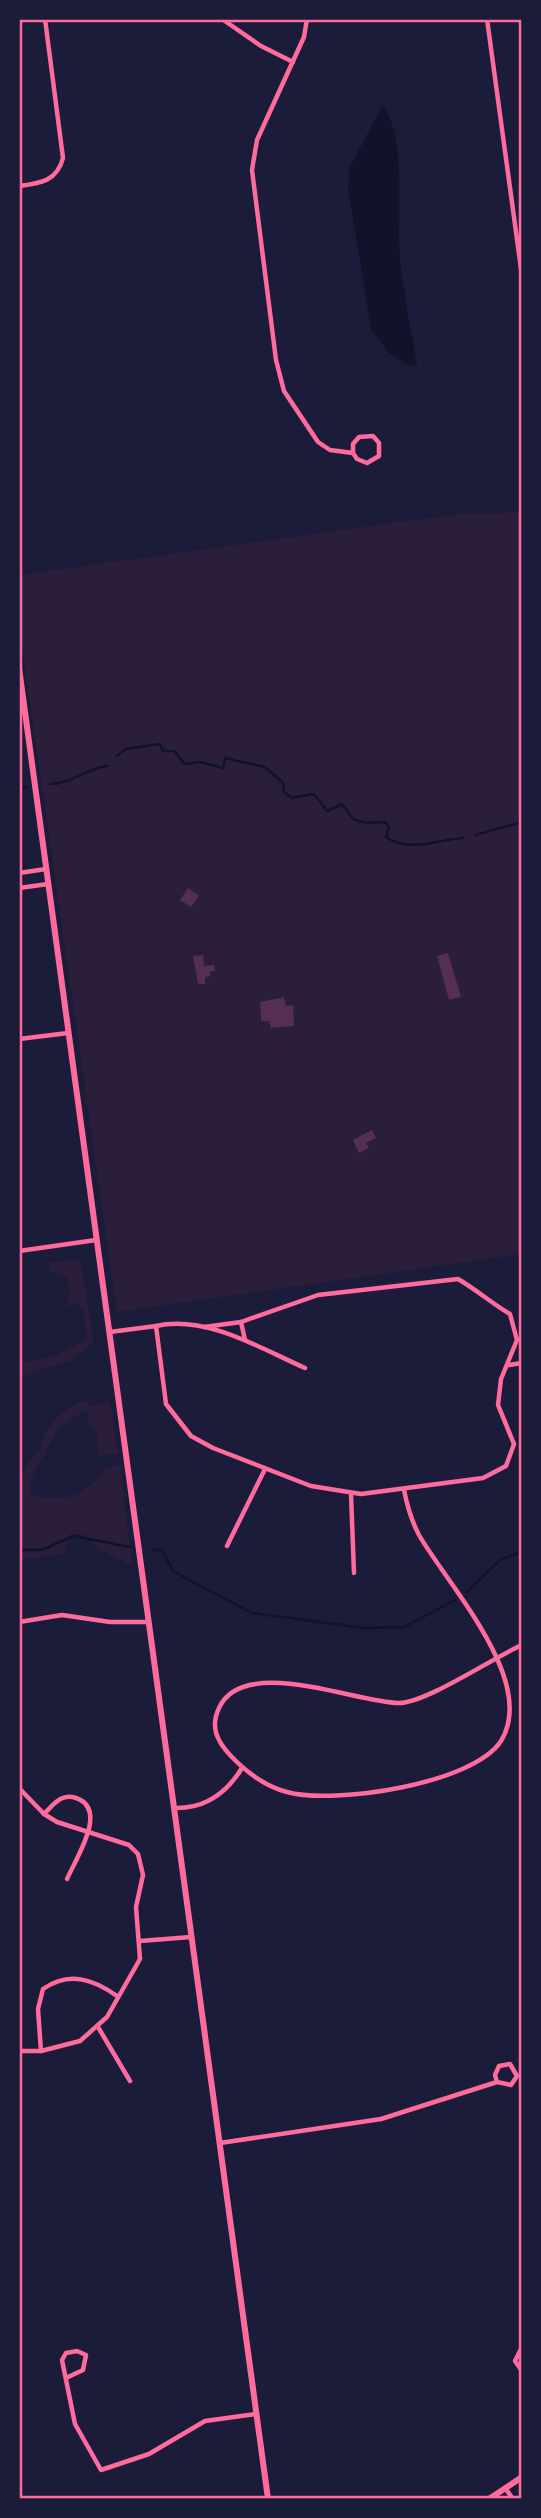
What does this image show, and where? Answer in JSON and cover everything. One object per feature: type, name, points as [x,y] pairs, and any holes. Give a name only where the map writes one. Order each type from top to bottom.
[{"type":"main road","points":[[19,668],[268,2499]]},
{"type":"main road","points":[[489,2499],[522,2477]]},
{"type":"street","points":[[19,186],[50,180],[60,170],[63,158],[45,19]]},
{"type":"street","points":[[222,19],[261,46],[294,62]]},
{"type":"street","points":[[307,19],[304,37],[294,62],[252,156],[276,360],[284,391],[318,442],[330,450],[353,453],[360,461],[372,462],[380,452],[379,443],[373,436],[363,435],[353,444],[353,453]]},
{"type":"street","points":[[487,19],[522,276]]},
{"type":"street","points":[[19,873],[46,869]]},
{"type":"street","points":[[19,888],[48,884]]},
{"type":"street","points":[[19,1039],[68,1033]]},
{"type":"street","points":[[19,1251],[96,1240]]},
{"type":"street","points":[[156,1326],[166,1404],[179,1422],[191,1436],[265,1469],[322,1490],[351,1494],[404,1490],[483,1478],[506,1466],[514,1444],[498,1405],[502,1380],[517,1339],[510,1314],[485,1300],[476,1289],[458,1279],[318,1295],[241,1322],[204,1327]]},
{"type":"street","points":[[109,1332],[175,1322],[204,1327],[245,1341],[305,1368]]},
{"type":"street","points":[[241,1322],[245,1341]]},
{"type":"street","points":[[509,1365],[522,1363]]},
{"type":"street","points":[[227,1546],[265,1469]]},
{"type":"street","points":[[404,1490],[408,1511],[419,1535],[448,1576],[495,1657],[509,1699],[508,1727],[499,1743],[484,1757],[452,1773],[393,1789],[317,1796],[288,1793],[264,1783],[242,1768],[218,1742],[214,1730],[218,1709],[226,1696],[248,1686],[274,1682],[303,1685],[401,1703],[446,1686],[495,1657],[522,1645]]},
{"type":"street","points":[[351,1494],[354,1573]]},
{"type":"street","points":[[19,1622],[62,1615],[110,1622],[148,1622]]},
{"type":"street","points":[[174,1808],[195,1807],[212,1801],[242,1768]]},
{"type":"street","points":[[19,1788],[44,1814],[129,1845],[138,1854],[144,1875],[136,1907],[140,1959],[98,2027],[80,2041],[41,2051],[19,2051]]},
{"type":"street","points":[[44,1814],[59,1798],[70,1796],[84,1801],[91,1810],[92,1823],[67,1879]]},
{"type":"street","points":[[140,1941],[192,1937]]},
{"type":"street","points":[[41,2051],[39,1999],[43,1989],[68,1978],[83,1978],[101,1984],[117,1996]]},
{"type":"street","points":[[98,2027],[130,2081]]},
{"type":"street","points":[[219,2143],[381,2119],[497,2082],[507,2086],[513,2084],[517,2076],[514,2067],[499,2066],[495,2075],[497,2082]]},
{"type":"street","points":[[522,2347],[515,2361],[522,2371]]},
{"type":"street","points":[[66,2378],[83,2370],[86,2355],[76,2351],[66,2353],[62,2360],[75,2424],[101,2470],[149,2454],[205,2421],[256,2414]]},
{"type":"street","points":[[505,2488],[513,2499]]},
{"type":"shaded area","points":[[382,106],[390,119],[398,157],[400,259],[417,366],[406,364],[388,352],[371,329],[348,187],[350,167]]},
{"type":"shaded area","points":[[522,512],[522,1254],[117,1312],[19,625],[19,575],[450,515]]},
{"type":"shaded area","points":[[49,1262],[81,1262],[94,1341],[71,1361],[19,1376],[19,1364],[57,1355],[87,1339],[83,1311],[77,1304],[65,1306],[70,1294],[66,1277],[51,1271]]},
{"type":"shaded area","points":[[83,1401],[91,1406],[110,1401],[118,1454],[99,1456],[96,1431],[88,1424],[89,1413],[85,1410],[58,1428],[30,1481],[31,1493],[51,1499],[72,1496],[91,1485],[104,1468],[120,1465],[132,1566],[97,1548],[85,1535],[71,1534],[64,1554],[19,1560],[18,1501],[24,1473],[41,1449],[46,1433],[55,1419]]},
{"type":"building","points":[[188,888],[199,896],[191,907],[180,900]]},
{"type":"building","points":[[448,953],[461,997],[449,1000],[437,956]]},
{"type":"building","points":[[203,955],[204,966],[214,965],[215,971],[210,971],[210,976],[205,977],[205,984],[198,984],[193,956]]},
{"type":"building","points":[[284,997],[286,1006],[293,1005],[294,1026],[271,1028],[269,1021],[261,1021],[260,1002]]},
{"type":"building","points":[[372,1130],[376,1138],[366,1143],[369,1148],[359,1153],[353,1140]]},
{"type":"waterway","points":[[117,756],[126,749],[160,744],[163,751],[174,751],[185,764],[200,762],[223,768],[225,758],[265,767],[283,783],[284,792],[292,798],[314,794],[327,811],[342,804],[353,819],[366,823],[385,822],[389,827],[386,837],[395,842],[414,845],[463,838]]},
{"type":"waterway","points":[[50,784],[64,782],[107,766]]},
{"type":"waterway","points":[[19,789],[27,787]]},
{"type":"waterway","points":[[475,835],[522,822]]},
{"type":"waterway","points":[[19,1550],[42,1550],[73,1536],[130,1547]]},
{"type":"waterway","points":[[154,1550],[161,1549],[174,1572],[252,1613],[365,1628],[404,1627],[455,1600]]},
{"type":"waterway","points":[[467,1592],[501,1559],[522,1552]]}]
